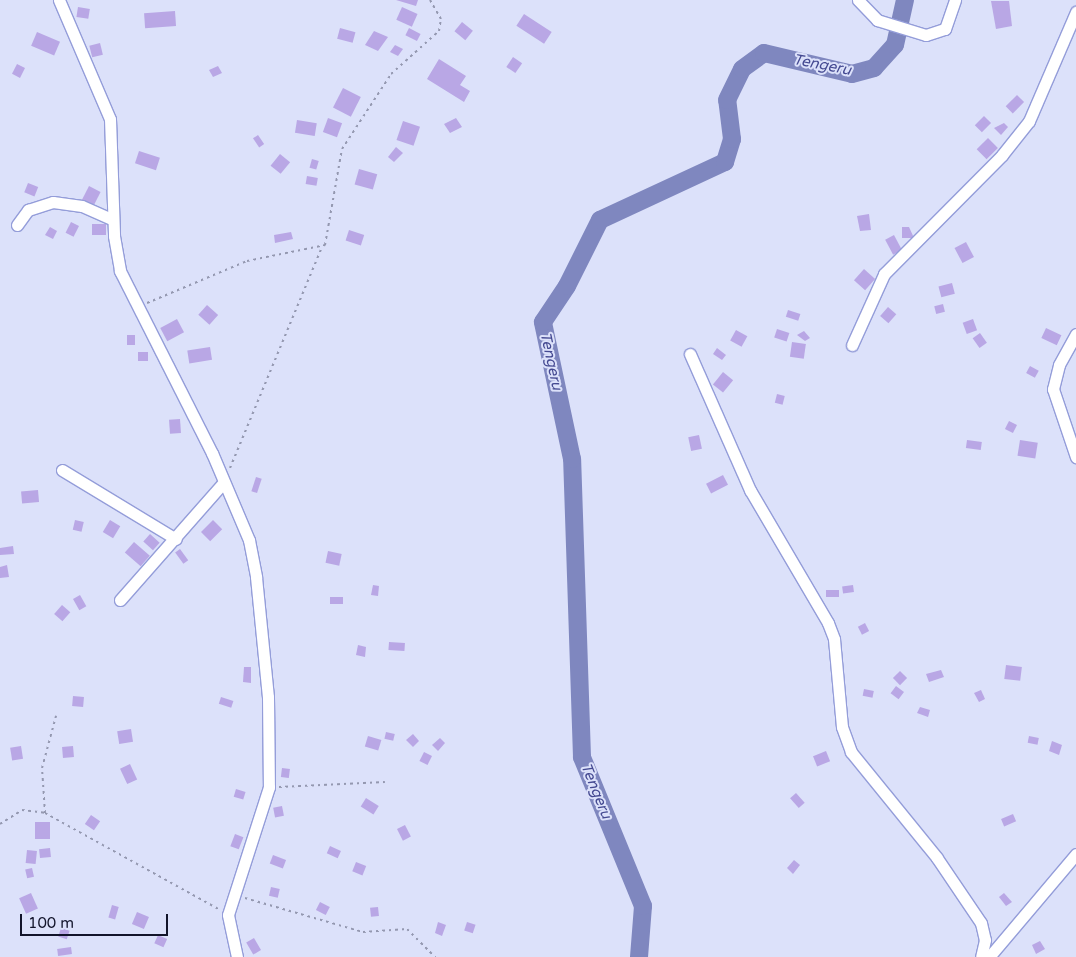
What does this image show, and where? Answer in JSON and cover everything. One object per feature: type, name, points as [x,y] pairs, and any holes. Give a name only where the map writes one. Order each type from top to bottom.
[{"type":"street","points":[[59,0],[110,119],[113,220],[120,272],[224,482],[249,540],[256,577],[268,697],[269,787],[236,895],[228,915],[238,957]]},
{"type":"street","points":[[858,0],[889,26],[909,32],[941,34],[955,0]]},
{"type":"street","points":[[852,345],[884,274],[1002,155],[1029,121],[1076,12]]},
{"type":"street","points":[[17,225],[28,210],[53,202],[82,206],[113,220]]},
{"type":"street","points":[[1076,334],[1059,365],[1053,389],[1076,457]]},
{"type":"street","points":[[690,354],[750,490],[828,623],[834,639],[842,727],[851,752],[937,858],[981,923],[985,940],[981,957]]},
{"type":"street","points":[[62,470],[176,539]]},
{"type":"street","points":[[120,600],[176,539],[224,482]]},
{"type":"street","points":[[989,957],[1076,854]]},
{"type":"path","points":[[224,482],[322,248],[327,241],[342,149],[391,74],[439,31],[440,19],[430,0]]},
{"type":"path","points":[[136,307],[247,261],[322,248]]},
{"type":"path","points":[[45,813],[42,768],[56,716]]},
{"type":"path","points":[[269,787],[385,782]]},
{"type":"path","points":[[0,824],[22,810],[45,813],[228,915]]},
{"type":"path","points":[[236,895],[363,932],[407,929],[435,957]]},
{"type":"building","points":[[396,0],[418,0],[416,6]]},
{"type":"building","points":[[991,1],[1009,1],[1012,26],[996,29]]},
{"type":"building","points":[[78,7],[90,9],[88,19],[76,17]]},
{"type":"building","points":[[402,7],[418,14],[412,27],[396,20]]},
{"type":"building","points":[[175,11],[176,26],[145,28],[144,13]]},
{"type":"building","points":[[524,14],[552,32],[544,44],[516,26]]},
{"type":"building","points":[[462,22],[473,31],[465,40],[454,31]]},
{"type":"building","points":[[340,28],[355,32],[353,43],[337,39]]},
{"type":"building","points":[[409,28],[421,34],[417,41],[405,35]]},
{"type":"building","points":[[374,31],[388,37],[378,51],[365,45]]},
{"type":"building","points":[[37,32],[60,42],[54,56],[31,46]]},
{"type":"building","points":[[100,43],[103,55],[92,57],[89,46]]},
{"type":"building","points":[[395,45],[403,49],[398,56],[390,52]]},
{"type":"building","points":[[513,57],[522,63],[515,73],[506,67]]},
{"type":"building","points":[[439,59],[466,76],[460,85],[470,91],[464,102],[427,79]]},
{"type":"building","points":[[17,64],[25,68],[20,78],[12,74]]},
{"type":"building","points":[[218,66],[222,73],[213,77],[209,70]]},
{"type":"building","points":[[343,88],[361,97],[351,117],[333,108]]},
{"type":"building","points":[[1017,95],[1024,102],[1013,113],[1006,106]]},
{"type":"building","points":[[984,116],[991,123],[982,132],[975,125]]},
{"type":"building","points":[[328,118],[342,123],[337,137],[323,132]]},
{"type":"building","points":[[456,118],[462,127],[450,133],[444,124]]},
{"type":"building","points":[[297,120],[317,123],[315,136],[295,133]]},
{"type":"building","points":[[403,121],[420,127],[414,146],[396,140]]},
{"type":"building","points":[[1004,123],[1008,127],[1001,135],[994,128]]},
{"type":"building","points":[[258,135],[264,144],[259,147],[253,138]]},
{"type":"building","points":[[988,138],[998,148],[987,159],[977,149]]},
{"type":"building","points":[[396,147],[403,153],[394,162],[388,157]]},
{"type":"building","points":[[139,151],[160,158],[156,170],[135,163]]},
{"type":"building","points":[[280,154],[290,162],[281,174],[271,166]]},
{"type":"building","points":[[312,159],[319,161],[316,170],[310,168]]},
{"type":"building","points":[[359,169],[377,174],[373,190],[355,184]]},
{"type":"building","points":[[307,176],[318,178],[316,186],[306,184]]},
{"type":"building","points":[[28,183],[38,187],[34,196],[24,192]]},
{"type":"building","points":[[89,186],[101,192],[93,206],[82,200]]},
{"type":"building","points":[[869,214],[871,230],[860,231],[857,216]]},
{"type":"building","points":[[71,222],[79,226],[74,237],[66,233]]},
{"type":"building","points":[[92,224],[106,224],[106,235],[92,235]]},
{"type":"building","points":[[50,227],[57,231],[53,239],[45,235]]},
{"type":"building","points":[[902,227],[909,227],[914,238],[902,238]]},
{"type":"building","points":[[349,230],[364,235],[361,245],[346,240]]},
{"type":"building","points":[[291,232],[293,239],[275,243],[274,235]]},
{"type":"building","points":[[894,235],[902,250],[893,255],[885,240]]},
{"type":"building","points":[[966,242],[974,257],[963,263],[955,248]]},
{"type":"building","points":[[864,269],[875,279],[865,290],[854,280]]},
{"type":"building","points":[[952,283],[955,294],[941,297],[938,287]]},
{"type":"building","points":[[943,304],[945,312],[936,314],[934,306]]},
{"type":"building","points":[[207,305],[218,315],[209,325],[198,315]]},
{"type":"building","points":[[888,307],[896,314],[888,323],[880,316]]},
{"type":"building","points":[[788,310],[800,314],[798,321],[786,317]]},
{"type":"building","points":[[177,319],[184,332],[167,341],[160,328]]},
{"type":"building","points":[[973,319],[977,330],[967,334],[963,323]]},
{"type":"building","points":[[1046,328],[1061,335],[1057,345],[1041,338]]},
{"type":"building","points":[[777,329],[789,333],[787,342],[774,338]]},
{"type":"building","points":[[736,330],[747,336],[742,347],[730,340]]},
{"type":"building","points":[[804,331],[810,338],[805,341],[797,335]]},
{"type":"building","points":[[980,333],[987,343],[980,348],[973,338]]},
{"type":"building","points":[[127,335],[135,335],[135,345],[127,345]]},
{"type":"building","points":[[792,342],[806,344],[804,359],[790,357]]},
{"type":"building","points":[[210,347],[212,360],[189,363],[187,351]]},
{"type":"building","points":[[717,348],[726,355],[722,360],[713,354]]},
{"type":"building","points":[[138,352],[148,352],[148,361],[138,361]]},
{"type":"building","points":[[1030,366],[1039,371],[1035,378],[1026,373]]},
{"type":"building","points":[[723,372],[733,380],[723,393],[713,384]]},
{"type":"building","points":[[777,394],[785,396],[783,405],[775,403]]},
{"type":"building","points":[[180,419],[181,433],[170,434],[169,420]]},
{"type":"building","points":[[1009,421],[1017,425],[1013,433],[1005,429]]},
{"type":"building","points":[[699,435],[702,449],[691,451],[688,437]]},
{"type":"building","points":[[967,440],[982,442],[981,450],[966,448]]},
{"type":"building","points":[[1020,440],[1038,443],[1035,459],[1017,456]]},
{"type":"building","points":[[723,475],[728,485],[711,493],[706,484]]},
{"type":"building","points":[[256,477],[262,479],[257,493],[251,491]]},
{"type":"building","points":[[38,490],[39,502],[22,503],[21,491]]},
{"type":"building","points":[[75,520],[84,522],[82,532],[73,530]]},
{"type":"building","points":[[110,520],[120,526],[113,538],[103,532]]},
{"type":"building","points":[[213,520],[222,529],[210,541],[201,532]]},
{"type":"building","points":[[150,534],[160,543],[153,550],[143,541]]},
{"type":"building","points":[[134,542],[150,556],[141,566],[125,553]]},
{"type":"building","points":[[13,546],[14,554],[0,555],[0,548]]},
{"type":"building","points":[[180,549],[188,560],[183,564],[175,553]]},
{"type":"building","points":[[328,551],[342,554],[339,566],[326,563]]},
{"type":"building","points":[[7,565],[9,577],[0,578],[0,567]]},
{"type":"building","points":[[373,585],[379,586],[378,596],[371,595]]},
{"type":"building","points":[[853,585],[854,592],[843,593],[842,587]]},
{"type":"building","points":[[826,590],[839,590],[839,597],[826,597]]},
{"type":"building","points":[[80,595],[86,606],[79,610],[73,599]]},
{"type":"building","points":[[330,597],[343,597],[343,604],[330,604]]},
{"type":"building","points":[[62,605],[70,612],[62,621],[54,614]]},
{"type":"building","points":[[865,623],[869,631],[862,635],[858,627]]},
{"type":"building","points":[[389,642],[405,643],[404,651],[388,650]]},
{"type":"building","points":[[358,645],[366,647],[365,657],[356,655]]},
{"type":"building","points":[[1006,665],[1022,667],[1020,681],[1004,679]]},
{"type":"building","points":[[244,667],[251,667],[251,683],[243,682]]},
{"type":"building","points":[[941,670],[944,677],[929,682],[926,674]]},
{"type":"building","points":[[900,671],[907,678],[900,685],[893,678]]},
{"type":"building","points":[[896,686],[904,692],[899,699],[891,693]]},
{"type":"building","points":[[864,689],[874,691],[872,698],[863,696]]},
{"type":"building","points":[[981,690],[985,699],[979,702],[974,693]]},
{"type":"building","points":[[73,696],[84,697],[83,707],[72,706]]},
{"type":"building","points":[[221,697],[233,701],[231,708],[219,704]]},
{"type":"building","points":[[920,707],[930,710],[928,717],[917,713]]},
{"type":"building","points":[[131,729],[133,742],[119,744],[117,731]]},
{"type":"building","points":[[386,732],[395,734],[393,741],[384,739]]},
{"type":"building","points":[[413,734],[419,741],[413,747],[406,740]]},
{"type":"building","points":[[368,736],[381,740],[378,751],[365,747]]},
{"type":"building","points":[[1029,736],[1039,738],[1037,745],[1028,743]]},
{"type":"building","points":[[440,738],[445,743],[438,751],[432,745]]},
{"type":"building","points":[[1052,741],[1062,745],[1059,755],[1049,751]]},
{"type":"building","points":[[21,746],[23,759],[12,761],[10,748]]},
{"type":"building","points":[[73,746],[74,757],[63,758],[62,747]]},
{"type":"building","points":[[826,751],[830,761],[817,766],[813,756]]},
{"type":"building","points":[[424,752],[432,756],[427,765],[419,761]]},
{"type":"building","points":[[130,764],[137,779],[127,784],[120,769]]},
{"type":"building","points":[[282,768],[290,769],[289,778],[281,777]]},
{"type":"building","points":[[236,789],[246,792],[243,800],[234,797]]},
{"type":"building","points":[[796,793],[805,803],[799,808],[790,798]]},
{"type":"building","points":[[366,798],[379,806],[373,814],[361,806]]},
{"type":"building","points":[[282,806],[284,816],[275,818],[273,808]]},
{"type":"building","points":[[1013,814],[1016,821],[1004,826],[1001,819]]},
{"type":"building","points":[[91,815],[100,821],[94,830],[85,824]]},
{"type":"building","points":[[35,822],[50,822],[50,839],[35,839]]},
{"type":"building","points":[[405,825],[411,837],[403,841],[397,829]]},
{"type":"building","points":[[235,834],[243,837],[239,849],[230,846]]},
{"type":"building","points":[[330,846],[341,851],[338,858],[327,853]]},
{"type":"building","points":[[50,848],[51,857],[40,858],[39,849]]},
{"type":"building","points":[[27,850],[37,851],[36,864],[26,863]]},
{"type":"building","points":[[273,855],[286,860],[283,868],[270,863]]},
{"type":"building","points":[[794,860],[800,865],[793,874],[787,868]]},
{"type":"building","points":[[356,862],[366,866],[362,875],[352,871]]},
{"type":"building","points":[[32,868],[34,877],[27,878],[25,870]]},
{"type":"building","points":[[271,887],[280,889],[278,898],[269,896]]},
{"type":"building","points":[[31,893],[38,909],[26,914],[19,898]]},
{"type":"building","points":[[1004,893],[1012,902],[1006,906],[999,897]]},
{"type":"building","points":[[320,902],[330,907],[326,915],[316,910]]},
{"type":"building","points":[[112,905],[119,907],[115,919],[108,917]]},
{"type":"building","points":[[378,907],[379,916],[371,917],[370,908]]},
{"type":"building","points":[[137,912],[149,917],[144,929],[132,924]]},
{"type":"building","points":[[438,922],[446,925],[442,936],[435,933]]},
{"type":"building","points":[[467,922],[476,925],[473,933],[464,931]]},
{"type":"building","points":[[61,928],[70,931],[67,939],[58,937]]},
{"type":"building","points":[[158,935],[167,939],[163,947],[154,943]]},
{"type":"building","points":[[254,938],[261,950],[253,955],[246,942]]},
{"type":"building","points":[[1040,941],[1045,949],[1036,954],[1032,945]]},
{"type":"building","points":[[71,947],[72,954],[58,956],[57,949]]},
{"type":"waterway","name":"Tengeru","points":[[639,957],[643,906],[582,757],[572,459],[543,322],[567,286],[600,220],[725,162],[732,139],[727,100],[742,69],[764,53],[852,74],[874,68],[895,45],[905,0]]}]
